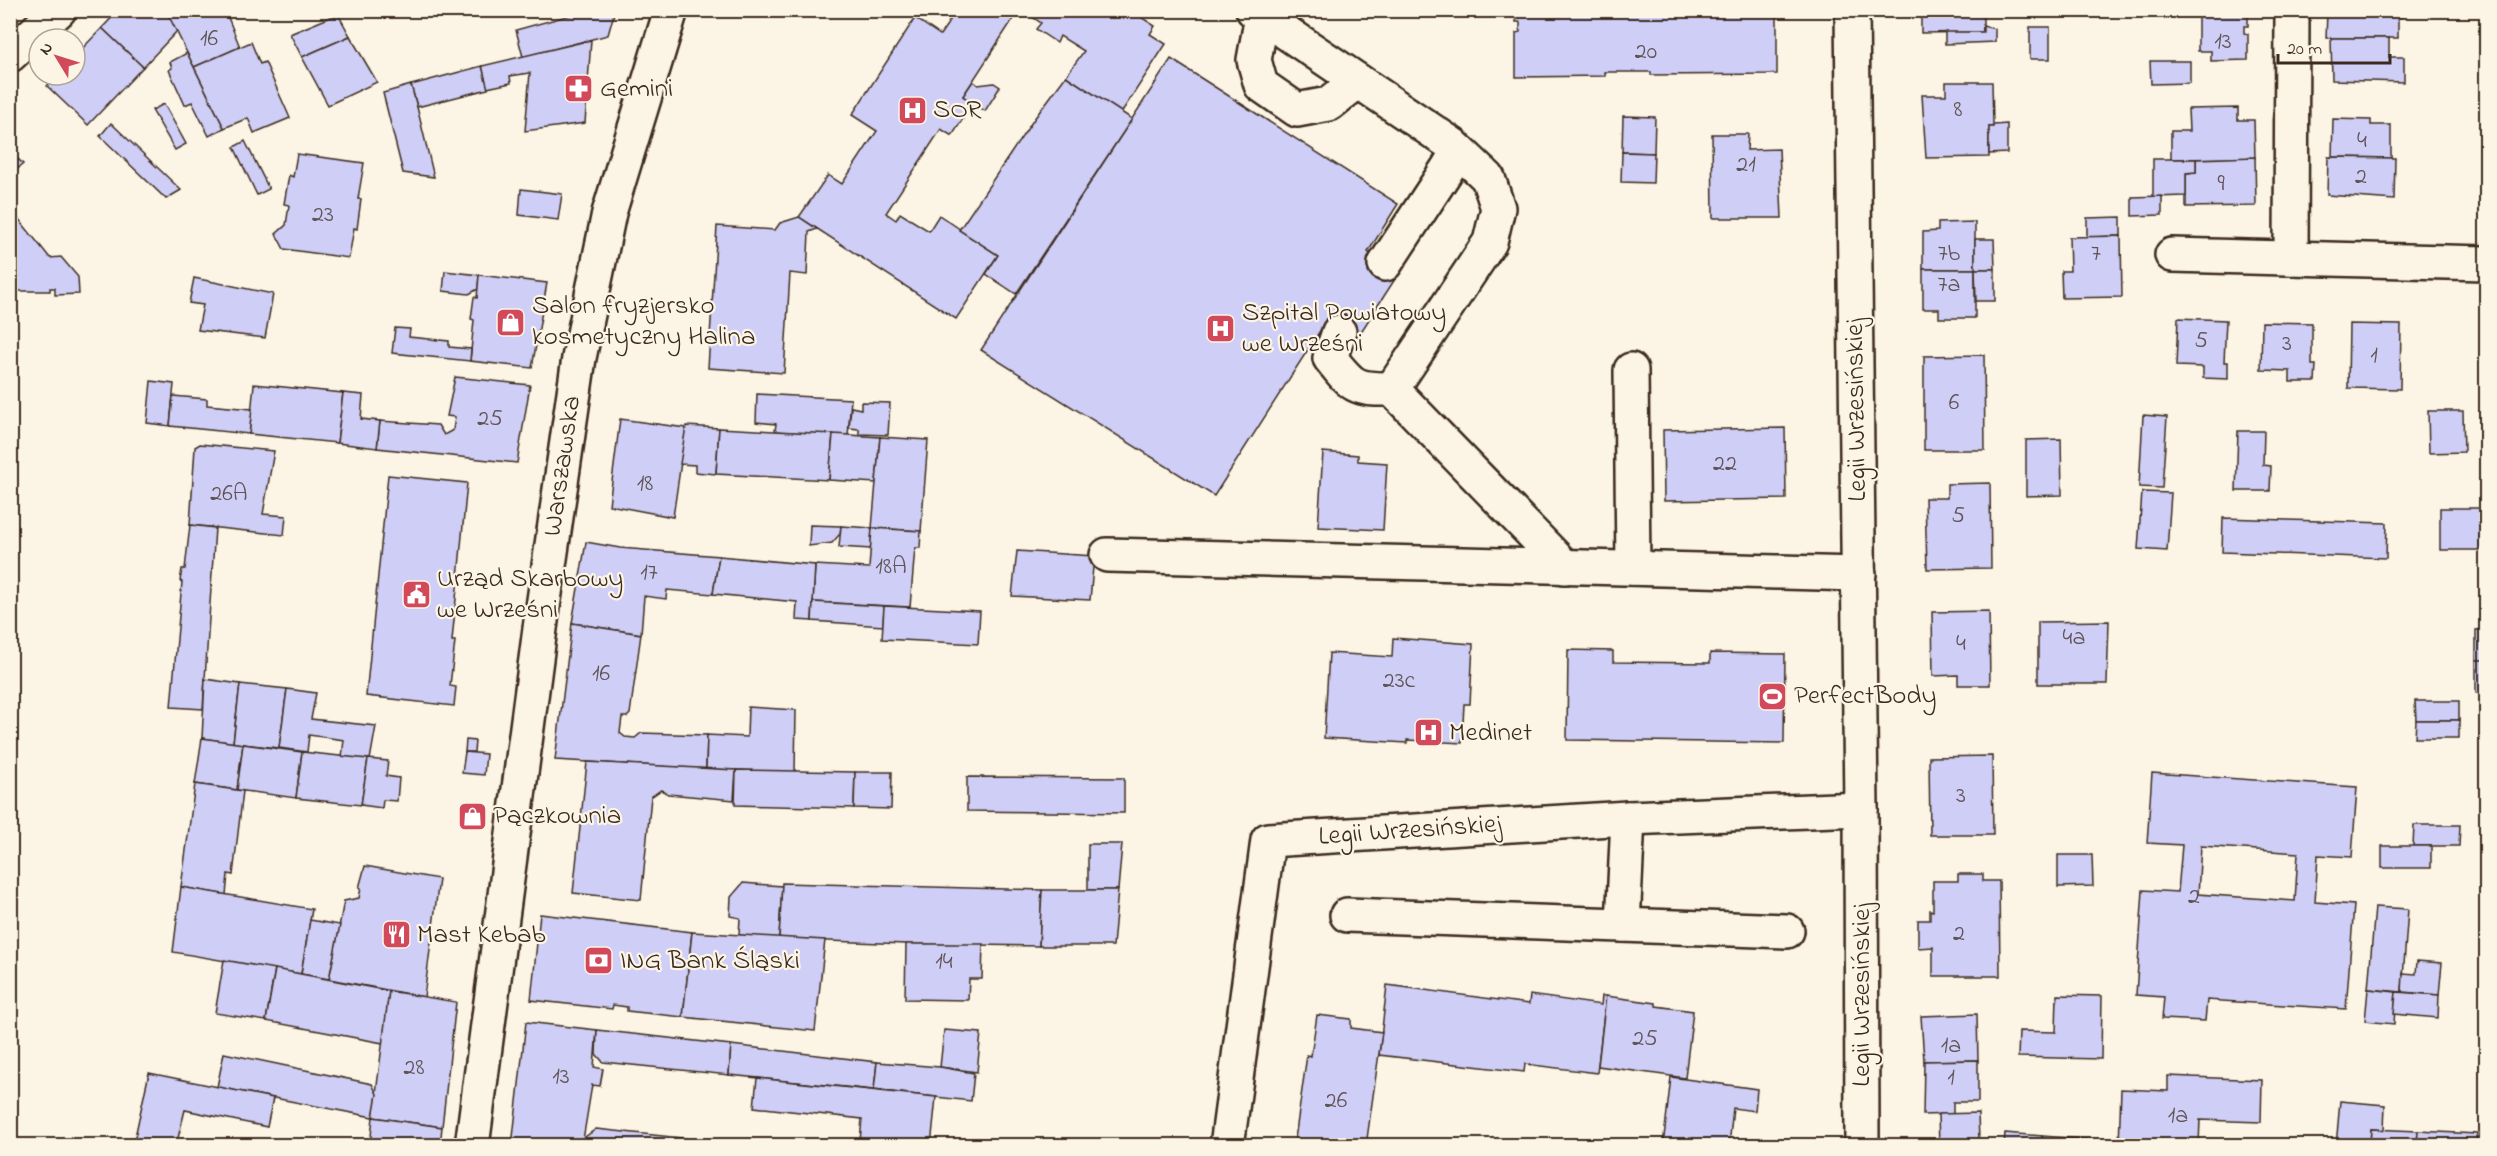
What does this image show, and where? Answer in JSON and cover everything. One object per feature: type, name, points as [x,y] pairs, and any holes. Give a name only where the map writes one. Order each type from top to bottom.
[{"type":"street","points":[[10,55],[58,10]]},
{"type":"street","name":"Warszawska","points":[[472,1146],[541,621],[579,358],[609,213],[671,10]]},
{"type":"street","name":"Legii Wrzesińskiej","points":[[1852,10],[1859,574],[1862,1146]]},
{"type":"street","points":[[2291,258],[2292,10]]},
{"type":"street","points":[[1257,13],[1254,60],[1262,85],[1297,110],[1329,104],[1358,81]]},
{"type":"street","points":[[1257,13],[1460,151],[1488,178],[1498,208],[1490,242],[1392,388]]},
{"type":"street","points":[[1385,264],[1460,151]]},
{"type":"street","points":[[2172,255],[2487,263]]},
{"type":"street","points":[[1339,332],[1330,358],[1347,379],[1366,390],[1392,388]]},
{"type":"street","points":[[1631,370],[1633,568]]},
{"type":"street","points":[[1392,388],[1564,567]]},
{"type":"street","points":[[1107,555],[1859,574]]},
{"type":"street","name":"Legii Wrzesińskiej","points":[[1227,1146],[1268,840],[1628,818],[1861,808]]},
{"type":"street","points":[[1623,925],[1628,818]]},
{"type":"street","points":[[1347,915],[1787,931]]},
{"type":"building","points":[[119,10],[166,10],[177,31],[143,67],[102,28]]},
{"type":"building","points":[[166,10],[225,10],[240,47],[194,67]]},
{"type":"building","points":[[579,10],[615,10],[608,35],[523,57],[516,30],[578,13]]},
{"type":"building","points":[[957,10],[1019,10],[963,96],[973,103],[952,136],[941,129],[886,213],[896,220],[900,213],[929,231],[939,215],[998,255],[956,319],[799,217],[828,175],[842,184],[877,131],[852,115],[915,18],[940,35]]},
{"type":"building","points":[[1022,10],[1113,10],[1117,14],[1119,10],[1130,10],[1155,26],[1150,34],[1166,44],[1121,113],[1066,76],[1084,51],[1060,36],[1057,43],[1036,29],[1041,23]]},
{"type":"building","points":[[1516,10],[1777,10],[1777,74],[1651,75],[1651,72],[1605,72],[1605,76],[1516,77],[1516,33],[1520,32],[1520,22],[1516,22]]},
{"type":"building","points":[[1921,10],[1983,10],[1983,32],[1921,33]]},
{"type":"building","points":[[2198,10],[2248,10],[2248,26],[2244,26],[2244,33],[2248,34],[2248,60],[2211,61],[2211,51],[2198,51]]},
{"type":"building","points":[[2332,10],[2401,10],[2401,17],[2398,16],[2398,38],[2326,38],[2327,12]]},
{"type":"building","points":[[338,14],[350,36],[302,57],[290,34]]},
{"type":"building","points":[[1983,26],[1995,29],[1995,42],[1945,44],[1945,32],[1983,32]]},
{"type":"building","points":[[2030,27],[2050,27],[2050,59],[2030,59]]},
{"type":"building","points":[[102,28],[143,67],[88,125],[48,87],[87,87],[87,44]]},
{"type":"building","points":[[350,36],[377,82],[328,105],[302,57]]},
{"type":"building","points":[[2331,38],[2389,38],[2389,57],[2404,57],[2404,82],[2332,80]]},
{"type":"building","points":[[591,40],[585,123],[525,131],[530,73],[510,76],[511,83],[487,88],[482,66]]},
{"type":"building","points":[[251,42],[260,64],[265,62],[290,118],[254,133],[248,118],[224,128],[194,67]]},
{"type":"building","points":[[187,53],[224,128],[209,136],[192,102],[185,105],[169,70],[172,68],[170,62]]},
{"type":"building","points":[[1171,59],[1398,204],[1368,252],[1399,273],[1355,341],[1325,323],[1214,496],[981,350]]},
{"type":"building","points":[[2150,61],[2190,61],[2190,83],[2151,84]]},
{"type":"building","points":[[482,66],[488,89],[417,107],[411,85]]},
{"type":"building","points":[[1066,76],[1132,119],[1016,294],[986,274],[998,255],[959,230]]},
{"type":"building","points":[[973,81],[978,85],[994,83],[1000,87],[985,111],[963,96]]},
{"type":"building","points":[[1946,82],[1992,82],[1993,127],[1989,127],[1989,157],[1926,158],[1922,95],[1946,95]]},
{"type":"building","points":[[411,85],[434,177],[403,173],[383,93]]},
{"type":"building","points":[[164,104],[186,144],[175,150],[152,110]]},
{"type":"building","points":[[2238,108],[2238,120],[2254,120],[2255,158],[2171,159],[2171,131],[2189,131],[2188,109]]},
{"type":"building","points":[[1623,116],[1655,117],[1654,153],[1622,152]]},
{"type":"building","points":[[2333,119],[2371,120],[2371,125],[2391,125],[2391,158],[2332,157]]},
{"type":"building","points":[[111,123],[181,190],[166,199],[100,136]]},
{"type":"building","points":[[2007,124],[2007,153],[1989,154],[1989,127]]},
{"type":"building","points":[[1712,134],[1748,134],[1747,150],[1779,149],[1782,218],[1713,218]]},
{"type":"building","points":[[245,141],[269,189],[257,195],[234,147]]},
{"type":"building","points":[[10,151],[23,164],[10,176]]},
{"type":"building","points":[[1622,152],[1654,153],[1653,183],[1621,182]]},
{"type":"building","points":[[297,154],[364,163],[358,199],[361,199],[357,229],[354,228],[349,258],[284,249],[276,234],[286,225],[289,205],[284,204],[289,175],[293,177]]},
{"type":"building","points":[[2255,157],[2256,206],[2186,207],[2186,173],[2196,172],[2196,159]]},
{"type":"building","points":[[2328,157],[2395,158],[2394,200],[2327,195]]},
{"type":"building","points":[[2153,159],[2196,159],[2196,172],[2186,173],[2186,196],[2153,197]]},
{"type":"building","points":[[521,189],[562,194],[558,220],[519,215]]},
{"type":"building","points":[[2162,196],[2162,215],[2132,216],[2132,197]]},
{"type":"building","points":[[14,213],[50,258],[61,257],[78,277],[79,294],[55,295],[55,288],[50,288],[50,291],[12,291],[10,214]]},
{"type":"building","points":[[799,217],[817,229],[809,232],[807,275],[790,273],[784,373],[708,368],[717,226],[775,230],[780,223]]},
{"type":"building","points":[[2121,217],[2121,236],[2087,237],[2087,218]]},
{"type":"building","points":[[1975,222],[1975,269],[1923,269],[1923,232],[1938,231],[1938,223]]},
{"type":"building","points":[[2121,236],[2122,297],[2062,298],[2061,271],[2070,271],[2069,237]]},
{"type":"building","points":[[1975,239],[1994,239],[1995,269],[1975,269]]},
{"type":"building","points":[[1923,269],[1975,269],[1975,318],[1939,318],[1939,309],[1923,309]]},
{"type":"building","points":[[1975,269],[1995,269],[1995,301],[1976,301]]},
{"type":"building","points":[[445,271],[479,275],[478,289],[469,294],[443,291]]},
{"type":"building","points":[[479,275],[547,283],[532,368],[470,361],[474,320],[471,319],[474,297],[477,298]]},
{"type":"building","points":[[194,278],[273,294],[265,338],[198,330],[203,305],[189,303]]},
{"type":"building","points":[[2178,318],[2226,320],[2224,362],[2228,362],[2228,379],[2203,378],[2203,367],[2176,366]]},
{"type":"building","points":[[2262,322],[2312,323],[2312,365],[2316,365],[2315,382],[2290,382],[2290,371],[2261,370]]},
{"type":"building","points":[[2349,324],[2401,325],[2400,389],[2348,388]]},
{"type":"building","points":[[395,328],[410,329],[409,337],[449,341],[449,347],[471,349],[470,361],[392,353]]},
{"type":"building","points":[[1984,355],[1985,450],[1924,450],[1924,356]]},
{"type":"building","points":[[455,377],[530,385],[517,463],[377,448],[380,421],[438,425],[444,435],[453,430],[455,417],[447,416]]},
{"type":"building","points":[[151,381],[174,384],[170,426],[147,423]]},
{"type":"building","points":[[254,384],[343,393],[337,443],[249,434]]},
{"type":"building","points":[[343,393],[363,395],[361,419],[380,421],[377,448],[337,443]]},
{"type":"building","points":[[757,394],[851,399],[848,436],[775,431],[776,424],[756,422]]},
{"type":"building","points":[[173,396],[207,399],[207,405],[252,409],[249,434],[170,426]]},
{"type":"building","points":[[861,402],[890,403],[888,435],[859,434],[859,429],[849,428],[851,407],[861,409]]},
{"type":"building","points":[[2428,411],[2463,411],[2464,452],[2429,453]]},
{"type":"building","points":[[2143,415],[2167,417],[2162,488],[2139,487]]},
{"type":"building","points":[[620,419],[686,428],[673,517],[609,505]]},
{"type":"building","points":[[686,426],[719,428],[716,474],[695,472],[695,465],[680,464]]},
{"type":"building","points":[[719,428],[833,434],[829,480],[716,474]]},
{"type":"building","points":[[1785,428],[1786,499],[1664,501],[1663,430]]},
{"type":"building","points":[[2238,431],[2264,431],[2263,465],[2271,466],[2270,491],[2236,491]]},
{"type":"building","points":[[833,434],[880,437],[876,483],[829,480]]},
{"type":"building","points":[[880,437],[928,440],[921,531],[872,528]]},
{"type":"building","points":[[2061,439],[2062,495],[2026,496],[2026,440]]},
{"type":"building","points":[[200,444],[274,451],[263,514],[286,516],[284,535],[190,525],[195,447]]},
{"type":"building","points":[[1323,452],[1358,455],[1358,461],[1387,463],[1383,530],[1318,527]]},
{"type":"building","name":"Urząd Skarbowy we Wrześni","points":[[388,475],[467,483],[452,641],[455,641],[450,686],[456,687],[454,706],[366,696]]},
{"type":"building","points":[[1990,483],[1991,568],[1927,569],[1925,498],[1947,498],[1947,484]]},
{"type":"building","points":[[2142,492],[2171,493],[2167,551],[2138,549]]},
{"type":"building","points":[[2440,508],[2486,508],[2486,550],[2440,550]]},
{"type":"building","points":[[2223,518],[2387,523],[2386,558],[2222,552]]},
{"type":"building","points":[[190,525],[215,528],[203,709],[171,707],[182,582],[180,581],[182,569],[185,569]]},
{"type":"building","points":[[810,525],[841,526],[840,534],[832,543],[809,546]]},
{"type":"building","points":[[841,526],[872,528],[871,549],[839,547]]},
{"type":"building","points":[[872,528],[921,531],[920,548],[915,548],[910,607],[813,602],[815,565],[869,568]]},
{"type":"building","points":[[586,542],[620,548],[719,556],[713,594],[667,590],[666,599],[644,596],[641,634],[572,623]]},
{"type":"building","points":[[1017,551],[1094,556],[1090,600],[1012,596]]},
{"type":"building","points":[[719,556],[815,565],[812,621],[796,620],[797,602],[713,594]]},
{"type":"building","points":[[813,602],[884,606],[883,626],[812,621]]},
{"type":"building","points":[[884,606],[980,611],[978,644],[882,639]]},
{"type":"building","points":[[1989,611],[1990,685],[1958,685],[1958,675],[1933,676],[1932,612]]},
{"type":"building","points":[[2109,621],[2107,684],[2038,684],[2038,622]]},
{"type":"building","points":[[572,623],[641,634],[630,714],[622,717],[620,733],[625,737],[635,738],[641,733],[707,735],[706,769],[555,760]]},
{"type":"building","points":[[2486,629],[2486,660],[2476,660],[2476,630]]},
{"type":"building","points":[[1393,638],[1473,644],[1470,704],[1464,704],[1462,743],[1407,740],[1407,743],[1324,738],[1329,653],[1392,657]]},
{"type":"building","points":[[1568,650],[1613,651],[1613,662],[1710,663],[1710,653],[1785,654],[1784,743],[1567,740]]},
{"type":"building","points":[[2476,660],[2486,660],[2486,693],[2476,693]]},
{"type":"building","points":[[205,679],[240,684],[233,743],[202,738]]},
{"type":"building","points":[[240,684],[287,689],[279,748],[233,743]]},
{"type":"building","points":[[287,689],[316,693],[311,719],[376,726],[370,760],[342,757],[344,740],[309,735],[307,752],[279,748]]},
{"type":"building","points":[[2415,701],[2459,701],[2459,720],[2416,720]]},
{"type":"building","points":[[748,707],[796,710],[795,772],[706,769],[707,735],[747,737]]},
{"type":"building","points":[[2416,720],[2459,720],[2459,738],[2415,738]]},
{"type":"building","points":[[202,738],[243,744],[237,790],[195,784]]},
{"type":"building","points":[[466,740],[475,741],[474,752],[465,752]]},
{"type":"building","points":[[243,744],[302,752],[296,798],[237,790]]},
{"type":"building","points":[[302,752],[368,759],[361,805],[296,798]]},
{"type":"building","points":[[465,752],[486,754],[484,775],[462,773]]},
{"type":"building","points":[[1992,756],[1993,835],[1930,835],[1929,757]]},
{"type":"building","points":[[368,759],[388,761],[386,776],[399,778],[397,801],[383,800],[382,808],[361,805]]},
{"type":"building","points":[[587,762],[736,770],[734,800],[668,794],[661,790],[651,797],[641,900],[573,893]]},
{"type":"building","points":[[736,770],[855,772],[854,808],[735,805]]},
{"type":"building","points":[[855,772],[892,772],[891,809],[854,808]]},
{"type":"building","points":[[2152,773],[2357,787],[2352,857],[2318,855],[2315,902],[2354,905],[2346,1009],[2207,1000],[2205,1021],[2162,1019],[2164,997],[2136,995],[2143,890],[2178,892],[2182,845],[2147,843]],"holes":[[[2201,846],[2298,853],[2295,901],[2198,894]]]},
{"type":"building","points":[[967,777],[1124,778],[1124,813],[967,811]]},
{"type":"building","points":[[195,784],[243,791],[233,875],[228,874],[226,895],[181,887]]},
{"type":"building","points":[[2414,825],[2460,825],[2459,846],[2413,846]]},
{"type":"building","points":[[1088,844],[1122,844],[1118,890],[1088,890]]},
{"type":"building","points":[[2382,846],[2431,846],[2431,868],[2382,868]]},
{"type":"building","points":[[2058,855],[2092,855],[2093,886],[2058,887]]},
{"type":"building","points":[[365,866],[439,879],[424,997],[329,979],[344,901],[359,898],[361,888],[359,888]]},
{"type":"building","points":[[1958,874],[1983,874],[1983,881],[1999,881],[2000,976],[1933,976],[1933,947],[1918,948],[1918,920],[1930,920],[1930,910],[1933,911],[1933,881],[1958,881]]},
{"type":"building","points":[[743,883],[782,886],[779,939],[739,935],[740,918],[730,916],[731,897]]},
{"type":"building","points":[[782,883],[1042,890],[1039,946],[779,939]]},
{"type":"building","points":[[181,887],[312,909],[301,974],[173,952]]},
{"type":"building","points":[[1042,890],[1118,890],[1113,946],[1039,946]]},
{"type":"building","points":[[2375,907],[2408,909],[2402,992],[2368,989]]},
{"type":"building","points":[[540,914],[692,932],[683,1017],[627,1011],[627,1007],[613,1005],[612,1009],[531,1000]]},
{"type":"building","points":[[310,920],[340,925],[329,979],[301,974]]},
{"type":"building","points":[[692,932],[825,940],[815,1031],[683,1017]]},
{"type":"building","points":[[906,944],[983,944],[982,979],[969,979],[968,1000],[905,999]]},
{"type":"building","points":[[224,960],[275,969],[266,1021],[215,1013]]},
{"type":"building","points":[[2417,961],[2442,963],[2439,995],[2402,992],[2403,973],[2416,974]]},
{"type":"building","points":[[275,969],[389,991],[383,1043],[266,1021]]},
{"type":"building","points":[[1387,985],[1529,1004],[1530,995],[1601,1005],[1602,996],[1606,996],[1597,1073],[1525,1064],[1524,1072],[1379,1055]]},
{"type":"building","points":[[2368,989],[2396,992],[2394,1024],[2365,1021]]},
{"type":"building","points":[[389,991],[456,1002],[442,1127],[373,1117]]},
{"type":"building","points":[[2396,992],[2439,995],[2438,1018],[2394,1014]]},
{"type":"building","points":[[2057,995],[2102,996],[2101,1059],[2018,1057],[2019,1031],[2056,1032]]},
{"type":"building","points":[[1606,996],[1693,1011],[1685,1078],[1598,1066]]},
{"type":"building","points":[[1977,1014],[1978,1060],[1924,1061],[1921,1016]]},
{"type":"building","points":[[1317,1015],[1351,1019],[1351,1028],[1382,1032],[1366,1146],[1294,1146],[1307,1055],[1311,1056]]},
{"type":"building","points":[[526,1022],[597,1030],[594,1067],[603,1069],[600,1086],[592,1085],[582,1146],[512,1146]]},
{"type":"building","points":[[597,1030],[731,1045],[729,1075],[603,1062],[596,1054]]},
{"type":"building","points":[[944,1030],[981,1033],[977,1072],[940,1067]]},
{"type":"building","points":[[731,1045],[877,1062],[874,1090],[729,1075]]},
{"type":"building","points":[[224,1053],[372,1084],[377,1094],[373,1117],[217,1087]]},
{"type":"building","points":[[1978,1060],[1978,1102],[1953,1102],[1953,1114],[1923,1115],[1924,1061]]},
{"type":"building","points":[[877,1062],[940,1067],[974,1073],[971,1101],[874,1090]]},
{"type":"building","points":[[149,1073],[273,1098],[267,1127],[185,1110],[176,1146],[133,1146]]},
{"type":"building","points":[[2168,1076],[2262,1080],[2261,1122],[2200,1120],[2199,1144],[2152,1142],[2152,1146],[2119,1146],[2121,1089],[2168,1091]]},
{"type":"building","points":[[1671,1077],[1757,1089],[1755,1111],[1733,1108],[1729,1146],[1663,1146]]},
{"type":"building","points":[[757,1078],[936,1097],[931,1146],[902,1146],[860,1141],[862,1119],[754,1107]]},
{"type":"building","points":[[2340,1101],[2385,1105],[2384,1130],[2371,1129],[2370,1146],[2336,1146]]},
{"type":"building","points":[[1978,1113],[1979,1141],[2004,1146],[1939,1146],[1938,1114]]},
{"type":"building","points":[[373,1117],[442,1127],[440,1146],[370,1146]]},
{"type":"building","points":[[596,1129],[758,1146],[582,1146],[585,1137]]},
{"type":"building","points":[[2371,1129],[2418,1131],[2417,1146],[2370,1146]]},
{"type":"building","points":[[2418,1131],[2477,1134],[2476,1146],[2417,1146]]},
{"type":"building","points":[[2005,1133],[2042,1136],[2042,1146],[2004,1146]]},
{"type":"building","points":[[2042,1136],[2097,1140],[2096,1146],[2042,1146]]},
{"type":"place","name":"Gemini","points":[[579,89]]},
{"type":"place","name":"SOR","points":[[912,110]]},
{"type":"place","name":"Salon fryzjersko kosmetyczny Halina","points":[[511,322]]},
{"type":"place","name":"Szpital Powiatowy we Wrześni","points":[[1221,329]]},
{"type":"place","name":"Urząd Skarbowy we Wrześni","points":[[416,595]]},
{"type":"place","name":"PerfectBody","points":[[1773,696]]},
{"type":"place","name":"Medinet","points":[[1428,733]]},
{"type":"place","name":"Pączkownia","points":[[472,816]]},
{"type":"place","name":"Mast Kebab","points":[[396,935]]},
{"type":"place","name":"ING Bank Śląski","points":[[599,961]]}]
